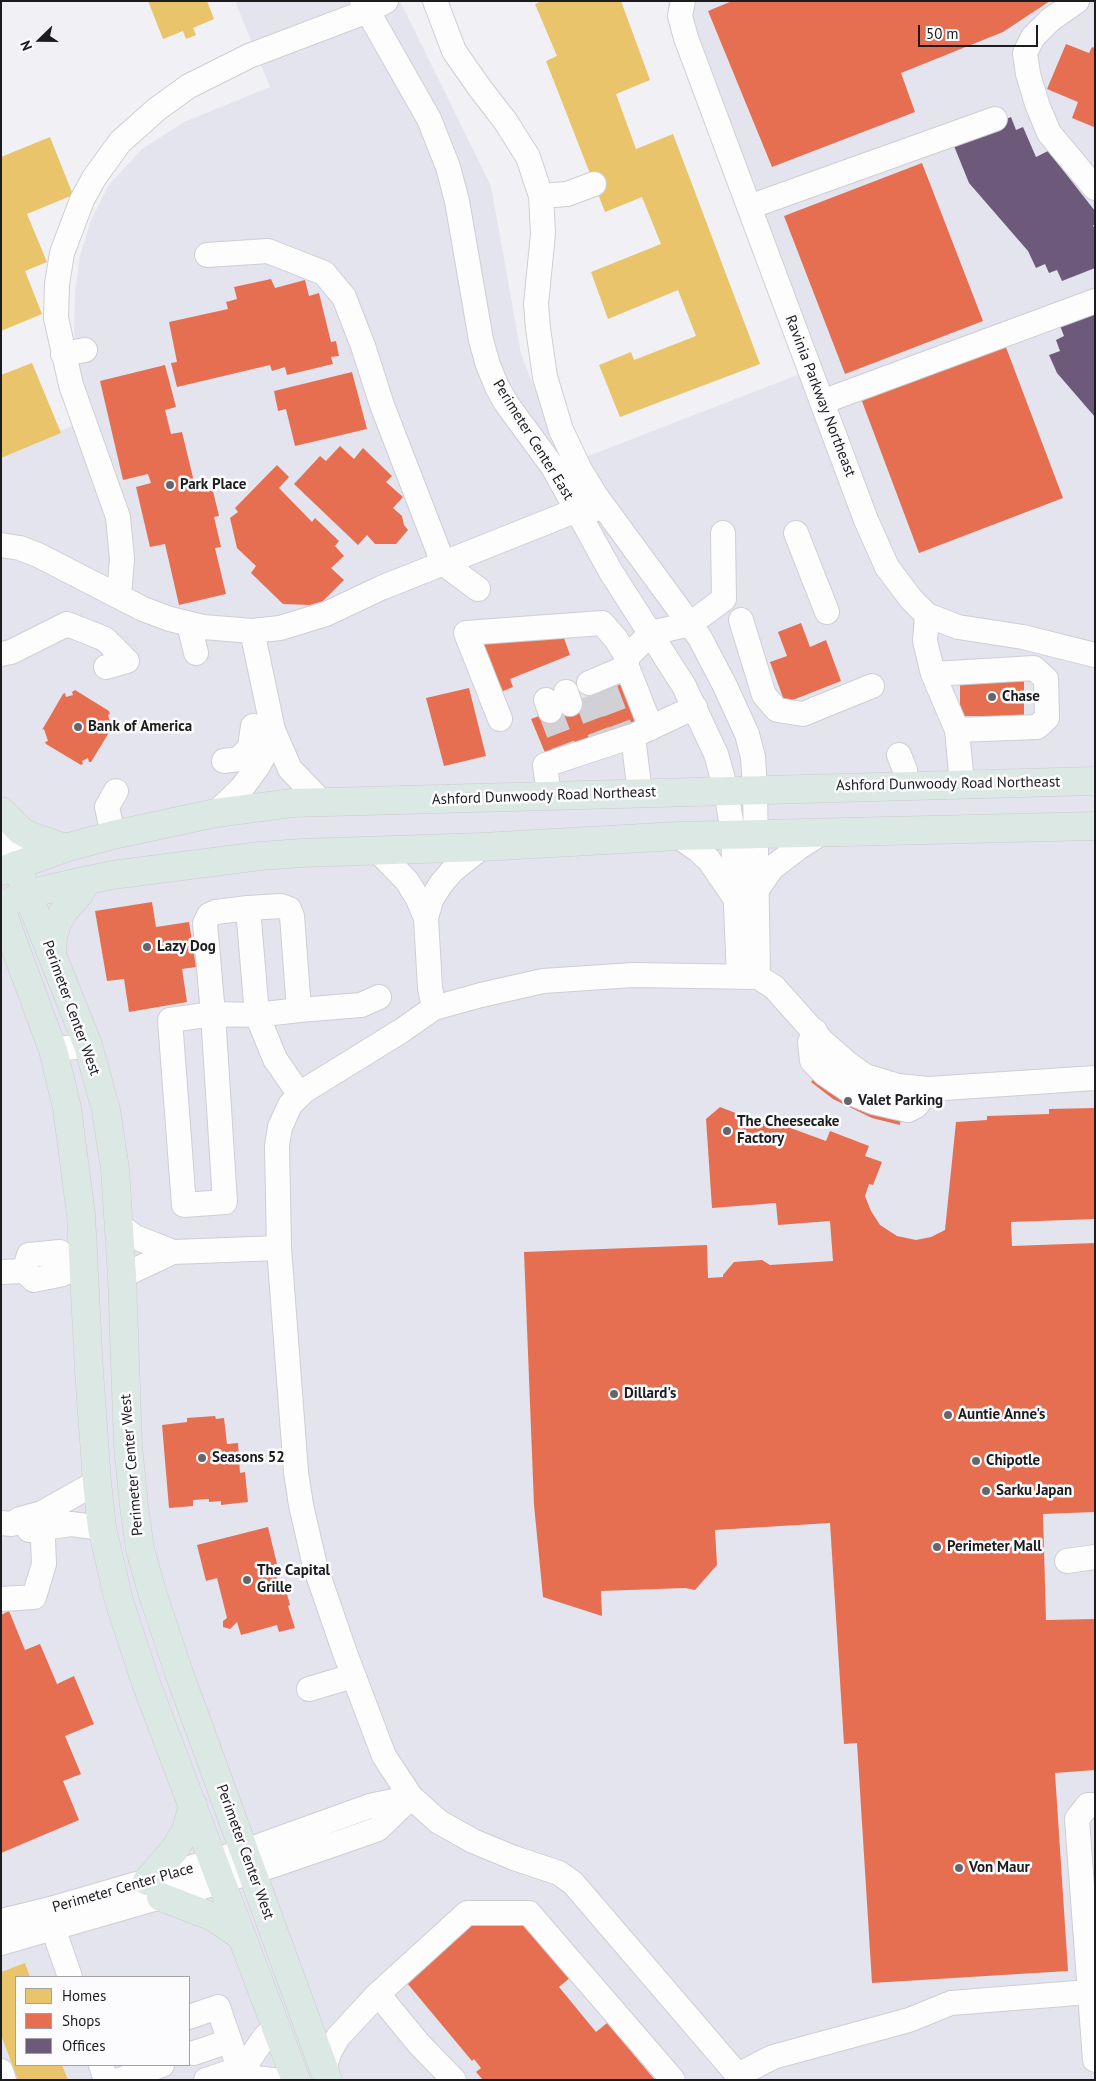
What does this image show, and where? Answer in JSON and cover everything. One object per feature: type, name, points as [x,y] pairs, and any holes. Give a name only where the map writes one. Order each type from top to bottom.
[{"type":"main road","name":"Ashford Dunwoody Road Northeast","points":[[9,868],[65,848],[113,834],[216,813],[321,801],[1095,781]]},
{"type":"main road","points":[[1,811],[22,830],[33,837],[65,848]]},
{"type":"main road","points":[[1,904],[28,894],[112,875],[260,856],[482,847],[678,836],[1095,826]]},
{"type":"main road","name":"Perimeter Center West","points":[[9,868],[28,894],[88,1045],[106,1110],[115,1169],[128,1446],[140,1549],[176,1664],[326,2074]]},
{"type":"main road","points":[[52,955],[53,937],[57,924],[64,911],[80,893],[87,880]]},
{"type":"main road","points":[[1,909],[10,953],[53,1050],[67,1108],[75,1160],[79,1262],[97,1482],[102,1528],[119,1600],[146,1683],[296,2080]]},
{"type":"main road","points":[[79,1262],[121,1267]]},
{"type":"main road","points":[[192,1805],[186,1830],[154,1889],[212,1917],[241,1936]]},
{"type":"street","name":"Perimeter Center East","points":[[435,1],[454,51],[506,122],[528,157],[541,196],[544,234],[536,304],[541,354],[552,400],[562,430],[580,470],[596,496],[690,624],[725,686],[747,734],[753,757],[755,789],[744,834]]},
{"type":"street","name":"Ravinia Parkway Northeast","points":[[683,1],[680,16],[686,38],[866,520],[887,567],[911,599],[927,615],[958,627],[1022,637],[1095,654]]},
{"type":"street","points":[[1076,1],[1050,20],[1033,37],[1025,53],[1031,86],[1049,133],[1095,188]]},
{"type":"street","name":"Perimeter Center East","points":[[372,4],[429,118],[448,167],[457,202],[481,340],[488,365],[506,403],[538,445],[567,490],[611,572],[684,686],[716,754],[726,790],[744,834]]},
{"type":"street","points":[[119,596],[122,559],[118,517],[70,385],[74,352],[56,310],[57,284],[62,253],[82,200],[94,178],[120,142],[157,109],[202,79],[249,56],[372,4]]},
{"type":"street","points":[[749,207],[995,119]]},
{"type":"street","points":[[541,196],[568,194],[594,184]]},
{"type":"street","points":[[208,255],[268,252],[324,273],[344,297],[363,346],[382,405],[443,563],[478,589]]},
{"type":"street","points":[[822,402],[1095,301]]},
{"type":"street","points":[[577,510],[582,500],[580,470]]},
{"type":"street","points":[[1,545],[20,548],[38,555],[143,609],[189,624],[223,630],[252,631],[280,628],[321,616],[381,588],[577,510],[599,512],[619,528]]},
{"type":"street","points":[[796,533],[817,568],[827,612]]},
{"type":"street","points":[[724,534],[724,599],[746,626],[764,695],[777,710],[803,714],[872,686]]},
{"type":"street","points":[[577,693],[627,662],[651,633],[690,624],[724,599]]},
{"type":"street","points":[[927,615],[925,641],[933,674],[956,730],[962,784]]},
{"type":"street","points":[[500,719],[466,633],[602,623],[616,639],[627,662],[604,741]]},
{"type":"street","points":[[1,654],[11,652],[67,624],[105,638],[127,661],[106,667]]},
{"type":"street","points":[[189,624],[196,652]]},
{"type":"street","points":[[216,813],[242,788],[255,772],[270,744],[263,728],[252,631]]},
{"type":"street","points":[[933,674],[1034,668],[1046,679],[1047,718],[1037,726],[956,730]]},
{"type":"street","points":[[549,796],[545,765],[695,707]]},
{"type":"street","points":[[224,761],[238,759],[250,747],[263,728]]},
{"type":"street","points":[[263,728],[290,769],[321,801]]},
{"type":"street","points":[[604,741],[640,794]]},
{"type":"street","points":[[900,755],[905,770],[906,785]]},
{"type":"street","points":[[113,834],[107,807],[116,791]]},
{"type":"street","points":[[1,820],[9,868]]},
{"type":"street","points":[[746,895],[772,868],[823,832]]},
{"type":"street","points":[[744,834],[748,977]]},
{"type":"street","points":[[678,836],[698,850],[746,895]]},
{"type":"street","points":[[434,1008],[430,988],[426,918],[431,900],[452,871],[482,847]]},
{"type":"street","points":[[377,850],[407,881],[418,899],[426,918]]},
{"type":"street","points":[[299,1010],[292,916],[288,909],[281,906],[248,908],[216,912],[209,915],[205,923],[213,1014],[226,1202],[184,1205],[170,1020],[213,1014],[257,1015],[361,1005],[379,997]]},
{"type":"street","points":[[248,908],[257,1015],[275,1059],[300,1095]]},
{"type":"street","points":[[1089,1992],[951,2003],[909,2020],[773,2057],[740,2078],[573,1883],[559,1872],[514,1858],[473,1841],[439,1822],[412,1797],[384,1756],[353,1676],[315,1566],[301,1505],[296,1472],[279,1248],[277,1146],[280,1127],[290,1105],[300,1095],[434,1008],[543,981],[633,975],[748,977],[774,987],[815,1031],[810,1042],[812,1061],[825,1074],[856,1095],[873,1102],[908,1110],[916,1106],[918,1084],[1095,1078]]},
{"type":"street","points":[[53,1050],[88,1045]]},
{"type":"street","points":[[118,1224],[135,1237],[173,1252]]},
{"type":"street","points":[[121,1267],[173,1252],[279,1248]]},
{"type":"street","points":[[12,1271],[34,1280],[63,1274],[79,1262]]},
{"type":"street","points":[[42,1521],[97,1482]]},
{"type":"street","points":[[7,1524],[20,1519],[102,1528]]},
{"type":"street","points":[[1,1599],[34,1597],[44,1564],[42,1521]]},
{"type":"street","points":[[1067,1561],[1095,1557]]},
{"type":"street","points":[[309,1690],[353,1676]]},
{"type":"street","name":"Perimeter Center Place","points":[[1,1943],[53,1928],[154,1889],[249,1861],[370,1806],[412,1797]]},
{"type":"street","points":[[1095,1805],[1088,1805],[1077,1819],[1095,2060]]},
{"type":"street","name":"Perimeter Center Place","points":[[1,1921],[154,1889]]},
{"type":"street","points":[[326,2074],[330,2051],[345,2028],[378,1994],[467,1913],[528,1913],[672,2080]]},
{"type":"street","points":[[53,1928],[70,1976]]},
{"type":"street","points":[[378,1994],[419,2044],[454,2080]]},
{"type":"street","points":[[190,2017],[218,2007],[244,2076]]},
{"type":"street","points":[[306,2016],[320,2025],[345,2028]]},
{"type":"street","points":[[244,2076],[247,2063],[264,2038],[276,2026]]},
{"type":"street","points":[[194,2053],[230,2041]]},
{"type":"street","points":[[101,2066],[106,2080]]},
{"type":"street","points":[[120,2080],[159,2066]]},
{"type":"street","points":[[1,2071],[4,2080]]},
{"type":"street","points":[[206,2080],[244,2076],[273,2080]]},
{"type":"shaded area","points":[[235,1],[400,1],[491,186],[521,354],[565,465],[813,369],[667,1],[1095,1],[1095,2080],[1,2080],[1,455],[91,418],[77,371],[74,333],[75,292],[80,256],[91,220],[109,185],[142,149],[184,122],[270,87]]},
{"type":"building: Homes","points":[[148,1],[207,1],[214,19],[193,28],[196,35],[186,39],[183,31],[163,39]]},
{"type":"building: Homes","points":[[542,1],[621,1],[650,80],[616,94],[636,149],[673,134],[760,364],[620,417],[599,365],[631,352],[634,360],[696,336],[678,290],[608,319],[591,272],[661,244],[642,197],[605,212],[546,61],[557,56],[535,4]]},
{"type":"building: Homes","points":[[50,137],[73,195],[27,214],[47,262],[25,271],[42,314],[1,331],[1,157]]},
{"type":"building: Homes","points":[[32,363],[61,433],[1,458],[1,375]]},
{"type":"building: Homes","points":[[25,1963],[30,1976],[15,1976],[15,2066],[62,2066],[68,2080],[18,2080],[1,2035],[1,1972]]},
{"type":"building: Shops","points":[[732,1],[1050,1],[1003,32],[901,73],[915,112],[772,167],[708,11]]},
{"type":"building: Shops","points":[[1066,44],[1089,53],[1092,47],[1095,48],[1094,127],[1072,118],[1078,102],[1047,89]]},
{"type":"building: Shops","points":[[922,163],[983,321],[845,374],[784,216]]},
{"type":"building: Shops","points":[[271,279],[275,288],[305,280],[309,296],[319,293],[331,342],[336,341],[339,356],[331,357],[333,364],[287,375],[285,367],[272,371],[270,365],[177,387],[171,363],[177,362],[169,322],[228,309],[226,302],[237,299],[234,287]]},
{"type":"building: Shops","points":[[1004,342],[1063,498],[919,553],[860,396]]},
{"type":"building: Shops","name":"Park Place","points":[[165,365],[176,407],[165,410],[171,434],[182,432],[196,490],[212,487],[219,516],[214,517],[221,547],[215,548],[226,594],[179,605],[165,544],[150,547],[136,487],[151,483],[148,474],[123,480],[100,381]]},
{"type":"building: Shops","points":[[352,372],[367,429],[295,446],[286,409],[278,411],[274,391]]},
{"type":"building: Shops","points":[[340,446],[354,459],[363,448],[392,476],[386,482],[403,497],[393,508],[402,516],[404,525],[408,530],[396,544],[375,544],[367,535],[358,545],[294,484],[320,456],[326,461]]},
{"type":"building: Shops","name":"Park Place","points":[[277,465],[289,477],[279,488],[312,522],[315,518],[339,541],[335,546],[344,556],[331,568],[344,580],[323,601],[310,605],[283,604],[251,573],[256,566],[237,548],[230,518],[238,512],[235,508]]},
{"type":"building: Shops","points":[[801,623],[810,647],[826,640],[841,681],[785,703],[770,662],[787,656],[778,632]]},
{"type":"building: Shops","points":[[497,638],[564,638],[570,655],[510,679],[513,687],[496,694],[479,645]]},
{"type":"building: Shops","name":"Chase","points":[[1024,678],[1024,716],[960,716],[960,679]]},
{"type":"building: Shops","points":[[627,682],[641,719],[546,755],[531,719]]},
{"type":"building: Shops","points":[[469,688],[486,756],[444,766],[426,698]]},
{"type":"building: Shops","name":"Bank of America","points":[[75,690],[109,711],[110,714],[108,715],[113,726],[91,762],[89,762],[88,758],[82,761],[83,764],[81,765],[46,744],[45,742],[48,741],[44,729],[42,730],[63,694],[65,693],[66,697],[73,695],[72,692]]},
{"type":"building: Shops","name":"Lazy Dog","points":[[152,902],[156,927],[189,922],[196,967],[182,969],[187,1002],[129,1012],[124,979],[107,981],[95,911]]},
{"type":"building: Shops","name":"Valet Parking","points":[[818,1074],[901,1114],[900,1125],[872,1118],[833,1099],[811,1082]]},
{"type":"building: Shops","name":"Perimeter Mall","points":[[720,1107],[772,1127],[774,1122],[826,1141],[830,1131],[869,1146],[865,1156],[882,1162],[873,1185],[869,1184],[865,1196],[871,1211],[880,1225],[897,1236],[916,1240],[931,1237],[945,1230],[956,1122],[987,1120],[987,1116],[1049,1114],[1049,1109],[1095,1108],[1095,1219],[1011,1222],[1012,1246],[1095,1243],[1095,1512],[1043,1514],[1046,1620],[1095,1619],[1095,1770],[1055,1773],[1068,1971],[872,1983],[857,1743],[844,1744],[830,1523],[715,1530],[717,1565],[695,1590],[685,1588],[601,1591],[602,1616],[543,1597],[534,1505],[524,1252],[707,1245],[708,1278],[723,1277],[734,1262],[762,1260],[770,1265],[833,1261],[830,1221],[778,1225],[776,1203],[712,1208],[706,1119]]},
{"type":"building: Shops","name":"Seasons 52","points":[[215,1416],[216,1419],[224,1418],[227,1444],[238,1443],[240,1473],[245,1472],[248,1502],[221,1505],[221,1501],[209,1502],[209,1499],[193,1500],[193,1506],[169,1508],[162,1425],[187,1422],[187,1418]]},
{"type":"building: Shops","name":"The Capital Grille","points":[[268,1527],[277,1564],[274,1564],[282,1595],[287,1594],[290,1605],[288,1606],[295,1628],[279,1632],[277,1625],[241,1635],[237,1622],[230,1629],[223,1627],[223,1621],[227,1618],[217,1578],[206,1581],[197,1545]]},
{"type":"building: Shops","points":[[9,1611],[25,1650],[40,1644],[57,1684],[74,1676],[94,1724],[65,1736],[81,1774],[63,1781],[79,1820],[1,1853],[1,1615]]},
{"type":"building: Shops","points":[[522,1917],[572,1976],[559,1987],[596,2032],[607,2023],[655,2080],[483,2080],[476,2072],[481,2068],[474,2059],[472,2061],[402,1977],[478,1919]]},
{"type":"building: Offices","points":[[1011,117],[1016,130],[1023,127],[1036,157],[1048,151],[1095,211],[1095,225],[1093,225],[1095,230],[1095,268],[1062,281],[1057,270],[1049,273],[1045,264],[1036,268],[1028,251],[969,183],[952,141]]},
{"type":"building: Offices","points":[[1095,309],[1095,417],[1057,373],[1049,355],[1060,351],[1056,340],[1064,336],[1059,323]]},
{"type":"tunnel","points":[[606,690],[620,727]]},
{"type":"tunnel","points":[[586,697],[600,734]]},
{"type":"tunnel","points":[[550,711],[564,748]]},
{"type":"place","name":"Park Place","points":[[170,485]]},
{"type":"place","name":"Chase","points":[[992,697]]},
{"type":"place","name":"Bank of America","points":[[78,727]]},
{"type":"place","name":"Lazy Dog","points":[[147,947]]},
{"type":"place","name":"Valet Parking","points":[[848,1101]]},
{"type":"place","name":"The Cheesecake Factory","points":[[727,1131]]},
{"type":"place","name":"Dillard's","points":[[614,1394]]},
{"type":"place","name":"Auntie Anne's","points":[[948,1415]]},
{"type":"place","name":"Seasons 52","points":[[202,1458]]},
{"type":"place","name":"Chipotle","points":[[976,1461]]},
{"type":"place","name":"Sarku Japan","points":[[986,1491]]},
{"type":"place","name":"Perimeter Mall","points":[[937,1547]]},
{"type":"place","name":"The Capital Grille","points":[[247,1580]]},
{"type":"place","name":"Von Maur","points":[[959,1868]]}]
